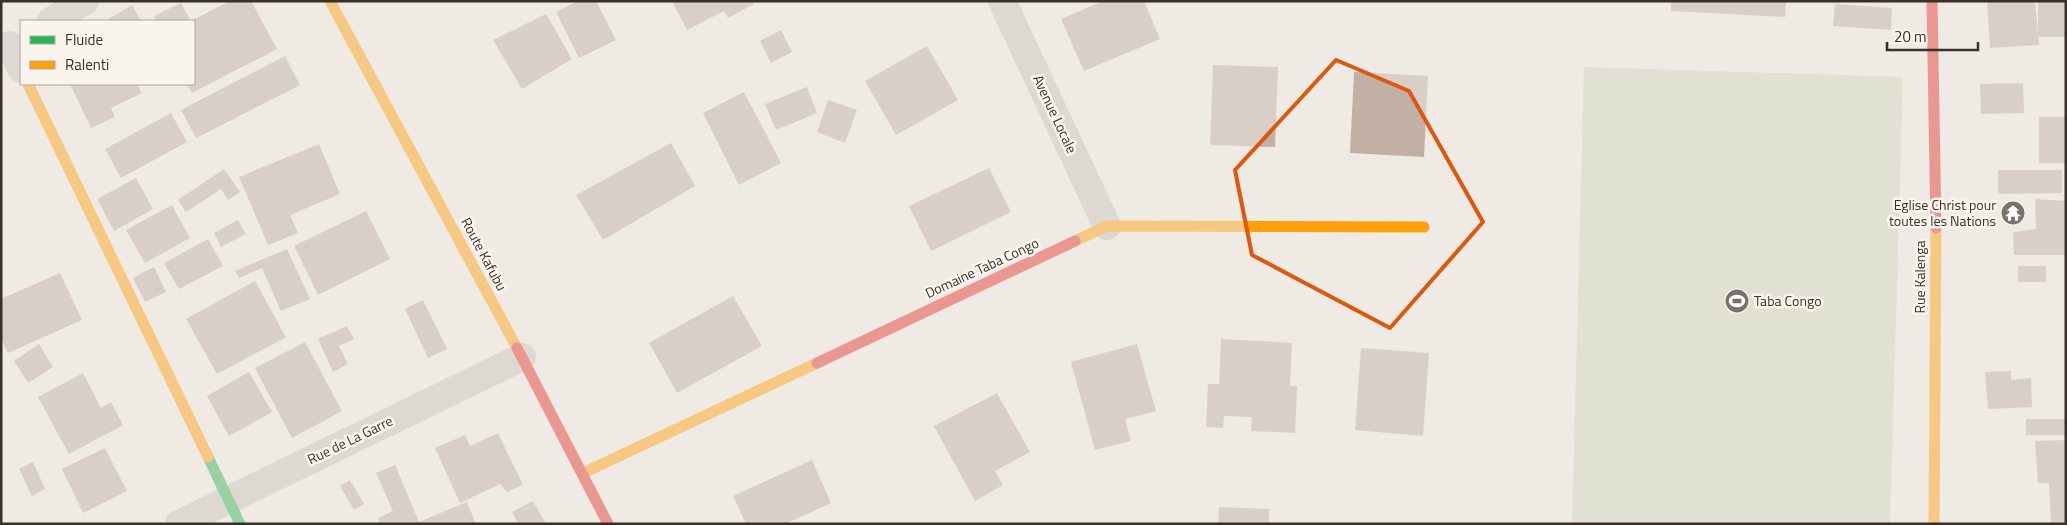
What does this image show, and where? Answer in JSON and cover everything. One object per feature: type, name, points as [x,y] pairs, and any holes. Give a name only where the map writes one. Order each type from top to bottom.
[{"type":"street","points":[[53,20],[85,1]]},
{"type":"street","name":"Route Kafubu","points":[[330,1],[522,357],[608,524]]},
{"type":"street","name":"Avenue Locale","points":[[1002,1],[1107,226]]},
{"type":"street","name":"Rue Kalenga","points":[[1932,1],[1936,256],[1934,524]]},
{"type":"street","points":[[28,85],[240,524]]},
{"type":"street","name":"Domaine Taba Congo","points":[[583,473],[1107,226],[1424,227]]},
{"type":"street","name":"Rue de La Garre","points":[[178,524],[522,357]]},
{"type":"highlighted area","points":[[1336,60],[1409,91],[1483,222],[1390,328],[1252,255],[1235,170]]},
{"type":"green space","name":"Taba Congo","points":[[1584,67],[1903,77],[1890,524],[1572,524]]},
{"type":"building","points":[[230,1],[251,1],[277,49],[192,93],[188,85],[195,85],[195,20],[193,20]]},
{"type":"building","points":[[578,1],[596,1],[616,40],[579,58],[556,12]]},
{"type":"building","points":[[672,1],[753,1],[754,4],[728,18],[724,11],[687,30]]},
{"type":"building","points":[[1103,1],[1144,1],[1160,39],[1084,71],[1061,19]]},
{"type":"building","points":[[1671,1],[1786,1],[1785,17],[1671,11]]},
{"type":"building","points":[[1987,1],[2035,1],[2038,32],[2038,1],[2065,1],[2065,37],[2038,37],[2039,45],[1990,48]]},
{"type":"building","points":[[181,3],[190,20],[156,20],[154,16]]},
{"type":"building","points":[[1835,4],[1892,8],[1891,30],[1833,26]]},
{"type":"building","points":[[132,5],[140,20],[107,20]]},
{"type":"building","points":[[546,14],[572,59],[522,89],[493,40]]},
{"type":"building","points":[[781,30],[792,52],[771,63],[760,41]]},
{"type":"building","points":[[927,46],[958,100],[896,135],[865,81]]},
{"type":"building","points":[[285,56],[300,85],[196,138],[181,110]]},
{"type":"building","points":[[1213,65],[1278,67],[1275,147],[1210,145]]},
{"type":"building","points":[[1354,72],[1428,76],[1424,157],[1350,153]]},
{"type":"building","points":[[2023,83],[2024,113],[1981,114],[1980,84]]},
{"type":"building","points":[[70,85],[138,85],[142,93],[111,108],[115,117],[91,128]]},
{"type":"building","points":[[807,87],[817,113],[776,130],[765,104]]},
{"type":"building","points":[[744,92],[781,163],[739,185],[703,113]]},
{"type":"building","points":[[828,100],[857,110],[845,143],[817,132]]},
{"type":"building","points":[[171,113],[187,142],[121,178],[105,149]]},
{"type":"building","points":[[2039,117],[2066,117],[2066,163],[2039,163]]},
{"type":"building","points":[[671,143],[695,186],[603,240],[576,195]]},
{"type":"building","points":[[319,144],[340,194],[290,215],[298,233],[268,245],[239,177]]},
{"type":"building","points":[[989,168],[1011,212],[931,251],[909,206]]},
{"type":"building","points":[[224,169],[240,192],[228,200],[221,189],[186,212],[178,200]]},
{"type":"building","points":[[1998,170],[2062,170],[2062,193],[1998,194]]},
{"type":"building","points":[[136,178],[153,209],[114,231],[97,199]]},
{"type":"building","points":[[2035,199],[2066,201],[2066,255],[2014,255],[2013,232],[2036,229]]},
{"type":"building","points":[[172,205],[190,238],[145,263],[126,230]]},
{"type":"building","points":[[366,211],[390,259],[318,295],[294,246]]},
{"type":"building","points":[[238,220],[246,234],[221,247],[214,233]]},
{"type":"building","points":[[208,239],[223,266],[179,289],[164,263]]},
{"type":"building","points":[[287,249],[310,299],[281,311],[262,268],[239,278],[235,271]]},
{"type":"building","points":[[2018,266],[2046,266],[2046,282],[2018,282]]},
{"type":"building","points":[[154,267],[166,292],[145,302],[133,278]]},
{"type":"building","points":[[60,273],[82,320],[8,353],[1,338],[1,299]]},
{"type":"building","points":[[255,281],[286,337],[217,374],[186,319]]},
{"type":"building","points":[[733,296],[762,346],[677,393],[649,343]]},
{"type":"building","points":[[423,300],[447,349],[428,358],[405,309]]},
{"type":"building","points":[[347,326],[354,339],[339,346],[348,364],[333,372],[318,339]]},
{"type":"building","points":[[1221,339],[1292,343],[1290,386],[1297,386],[1295,433],[1251,431],[1252,417],[1224,416],[1223,428],[1206,427],[1208,384],[1219,384]]},
{"type":"building","points":[[305,342],[342,411],[292,438],[255,368]]},
{"type":"building","points":[[39,344],[53,367],[28,383],[14,361]]},
{"type":"building","points":[[1137,344],[1156,411],[1125,419],[1131,441],[1095,450],[1071,362]]},
{"type":"building","points":[[1361,348],[1429,353],[1423,436],[1355,430]]},
{"type":"building","points":[[2011,371],[2011,380],[2031,378],[2032,407],[1988,409],[1985,372]]},
{"type":"building","points":[[249,372],[272,412],[229,436],[207,396]]},
{"type":"building","points":[[83,373],[101,408],[111,402],[123,425],[69,454],[38,397]]},
{"type":"building","points":[[997,393],[1030,452],[995,471],[1003,485],[975,501],[934,426]]},
{"type":"building","points":[[2026,419],[2066,419],[2066,435],[2026,435]]},
{"type":"building","points":[[498,433],[523,485],[507,492],[500,484],[460,503],[435,448],[465,435],[470,446]]},
{"type":"building","points":[[2066,440],[2066,524],[2051,524],[2049,483],[2038,483],[2035,441]]},
{"type":"building","points":[[105,448],[127,491],[83,513],[62,469]]},
{"type":"building","points":[[812,460],[831,503],[785,524],[746,524],[733,496]]},
{"type":"building","points":[[33,462],[45,489],[32,496],[19,469]]},
{"type":"building","points":[[395,465],[419,522],[467,502],[476,524],[380,524],[378,518],[393,511],[376,473]]},
{"type":"building","points":[[350,480],[364,504],[354,510],[340,486]]},
{"type":"building","points":[[533,501],[546,524],[518,524],[512,512]]},
{"type":"building","points":[[1219,507],[1269,509],[1269,524],[1218,524]]},
{"type":"traffic: fast","points":[[208,457],[240,524]]},
{"type":"traffic: slow","points":[[330,1],[517,348]]},
{"type":"traffic: slow","points":[[28,85],[208,457]]},
{"type":"traffic: slow","points":[[1075,241],[1107,226],[1424,227]]},
{"type":"traffic: slow","points":[[1934,524],[1936,228]]},
{"type":"traffic: slow","points":[[583,473],[817,363]]},
{"type":"traffic: jam","points":[[1932,1],[1936,228]]},
{"type":"traffic: jam","points":[[817,363],[1075,241]]},
{"type":"traffic: jam","points":[[517,348],[608,524]]},
{"type":"place","name":"Eglise Christ pour toutes les Nations","points":[[2013,213]]},
{"type":"place","name":"Taba Congo","points":[[1737,301]]}]
